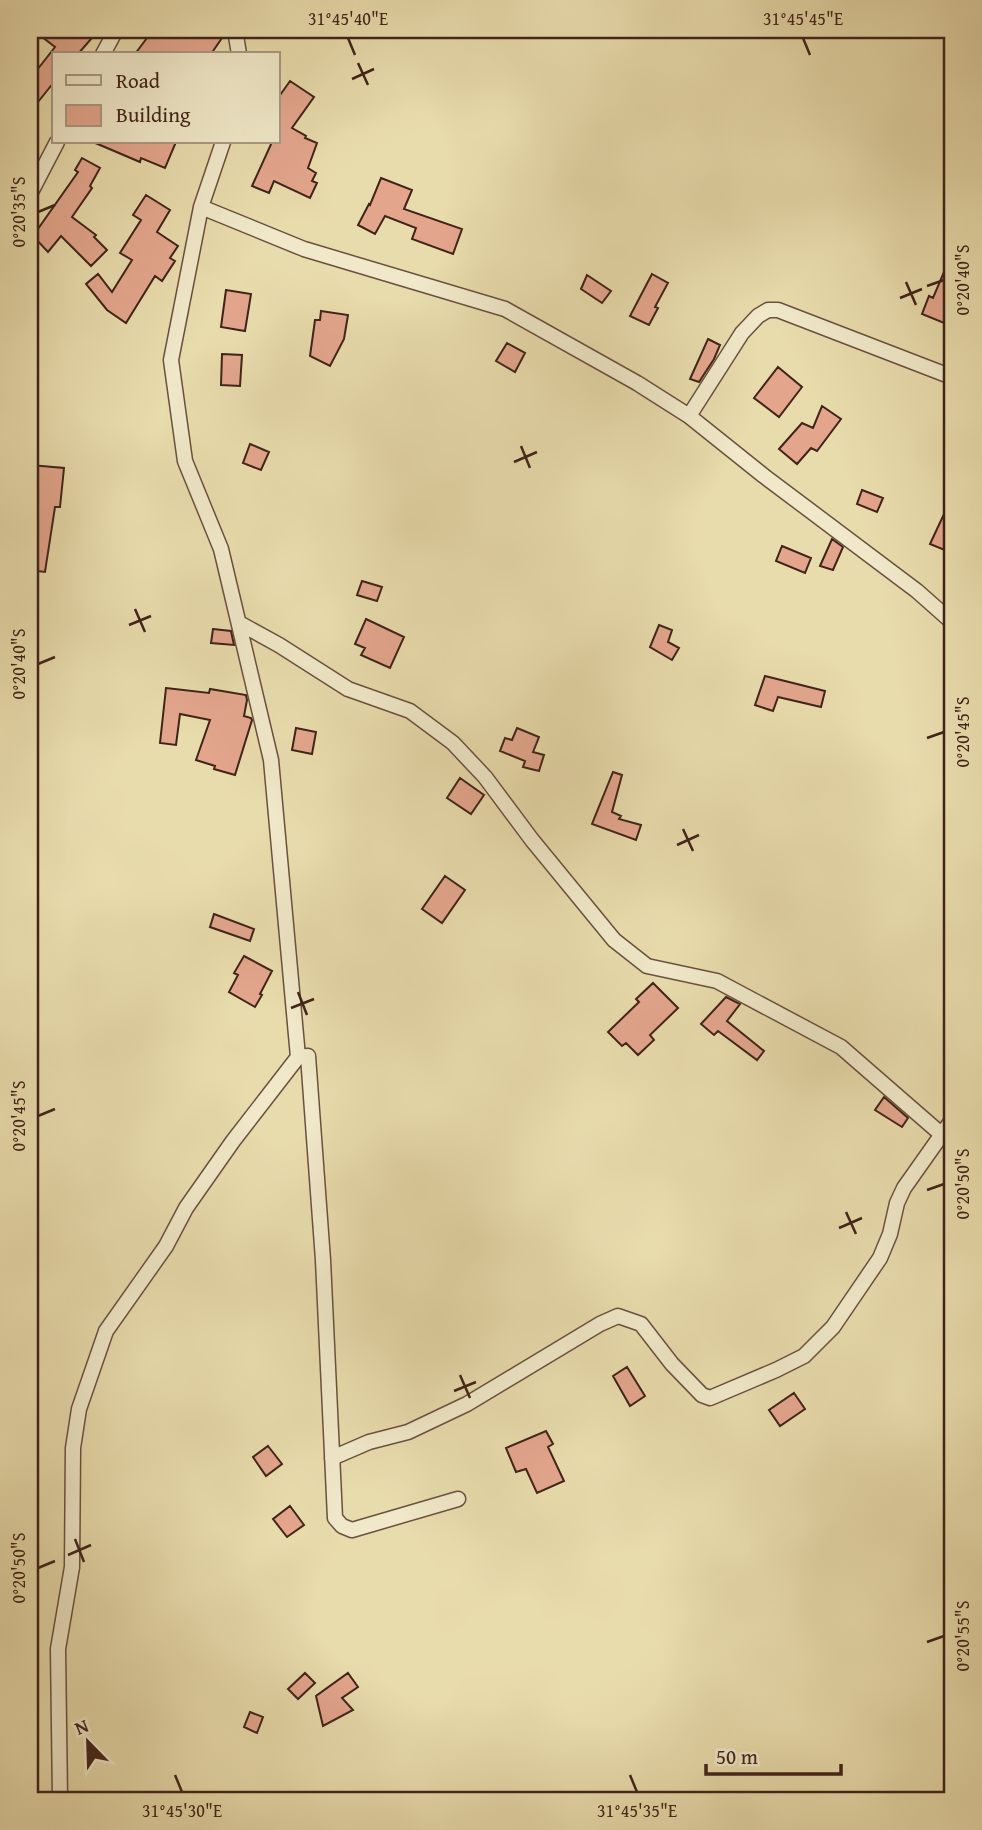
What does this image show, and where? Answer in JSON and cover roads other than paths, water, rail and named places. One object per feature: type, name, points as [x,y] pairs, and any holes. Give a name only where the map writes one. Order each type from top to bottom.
[{"type":"street","points":[[104,52],[116,30]]},
{"type":"street","points":[[234,30],[239,52]]},
{"type":"street","points":[[30,194],[56,144]]},
{"type":"street","points":[[60,1800],[58,1649],[72,1567],[73,1448],[79,1409],[106,1331],[166,1246],[186,1208],[233,1141],[298,1057],[271,760],[221,549],[185,461],[171,360],[201,207],[222,144]]},
{"type":"street","points":[[201,207],[304,249],[505,309],[637,383],[689,416],[765,477],[917,591],[952,622]]},
{"type":"street","points":[[689,416],[742,333],[758,316],[768,310],[778,310],[952,377]]},
{"type":"street","points":[[239,624],[279,645],[348,689],[410,711],[453,743],[485,777],[532,840],[614,940],[647,966],[717,981],[841,1048],[947,1137]]},
{"type":"street","points":[[298,1057],[308,1056],[323,1259],[335,1518],[342,1526],[352,1530],[458,1499]]},
{"type":"street","points":[[332,1458],[369,1442],[408,1432],[467,1404],[600,1324],[618,1316],[641,1324],[672,1364],[702,1395],[710,1398],[804,1356],[833,1327],[880,1258],[904,1188],[947,1137],[952,1120]]}]
